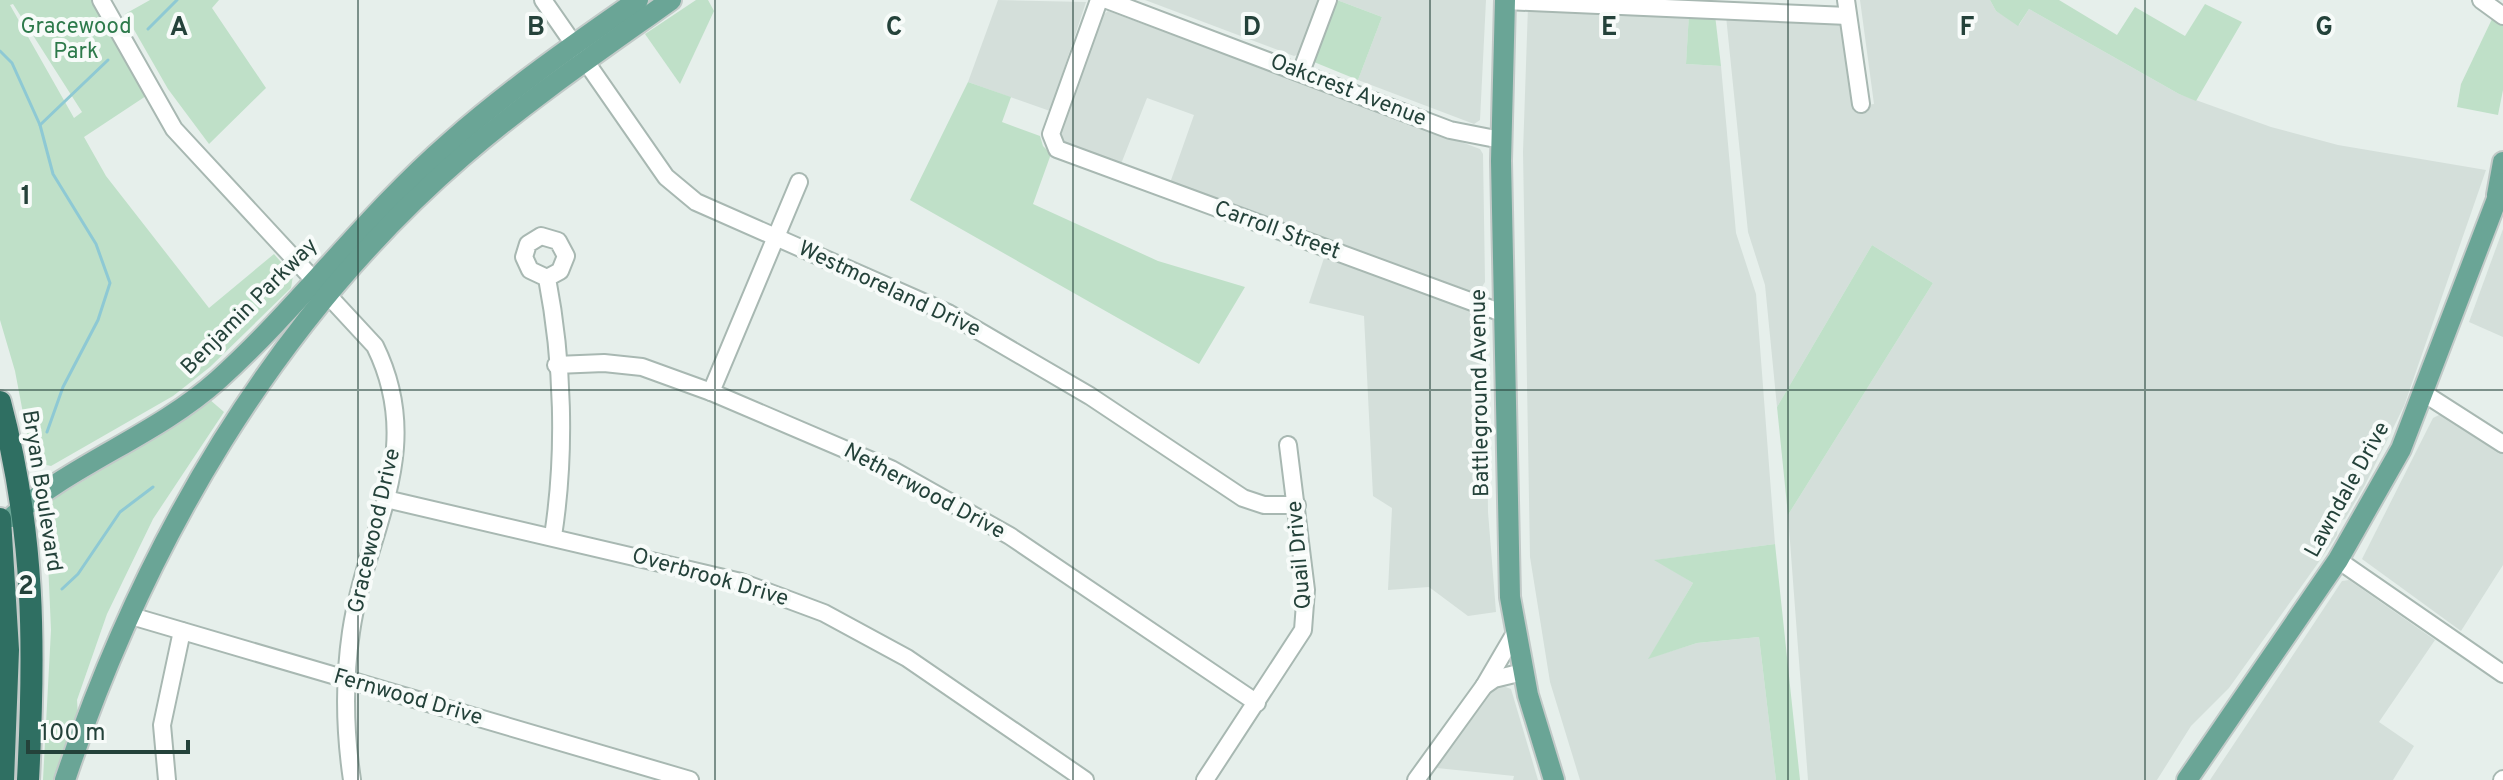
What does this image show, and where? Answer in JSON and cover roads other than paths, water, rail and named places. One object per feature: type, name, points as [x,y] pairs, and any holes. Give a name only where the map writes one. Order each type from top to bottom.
[{"type":"highway","name":"Bryan Boulevard","points":[[0,402],[28,541],[34,660],[28,780]]},
{"type":"highway","name":"Benjamin Parkway","points":[[1,523],[8,650],[3,780]]},
{"type":"main road","name":"Benjamin Parkway","points":[[578,52],[638,0]]},
{"type":"main road","name":"Benjamin Parkway","points":[[65,780],[128,615],[174,520],[321,289],[372,218],[449,142],[578,52],[671,0]]},
{"type":"main road","name":"Battleground Avenue","points":[[1505,0],[1501,140],[1506,503],[1515,633],[1554,780]]},
{"type":"main road","name":"Lawndale Drive","points":[[2187,780],[2338,560],[2401,449],[2425,394],[2500,189],[2503,162]]},
{"type":"main road","name":"Benjamin Parkway","points":[[1,523],[46,489],[158,426],[216,381],[321,289]]},
{"type":"street","name":"Gracewood Drive","points":[[101,0],[174,129],[375,346],[390,377],[396,401],[397,437],[386,499],[351,631],[347,737],[352,780]]},
{"type":"street","name":"Westmoreland Drive","points":[[543,0],[666,177],[680,190],[720,215],[948,313],[1090,396],[1229,491],[1264,505],[1297,505]]},
{"type":"street","name":"Carroll Street","points":[[1099,0],[1051,134],[1052,143],[1057,149],[1505,314]]},
{"type":"street","name":"Oakcrest Avenue","points":[[1107,0],[1129,4],[1450,130],[1501,140]]},
{"type":"street","points":[[1301,72],[1328,0]]},
{"type":"street","points":[[1505,0],[1847,8],[1861,104]]},
{"type":"street","points":[[2481,0],[2503,16]]},
{"type":"street","points":[[711,392],[778,239],[799,182]]},
{"type":"street","points":[[547,278],[561,455],[553,536]]},
{"type":"street","name":"Netherwood Drive","points":[[556,365],[604,363],[642,367],[711,392],[891,469],[961,506],[1257,703]]},
{"type":"street","points":[[2425,394],[2503,444]]},
{"type":"street","name":"Quail Drive","points":[[1205,780],[1303,630],[1306,590],[1288,445]]},
{"type":"street","name":"Overbrook Drive","points":[[386,499],[741,582],[824,613],[907,658],[1085,780]]},
{"type":"street","points":[[2338,560],[2503,674]]},
{"type":"street","name":"Fernwood Drive","points":[[128,615],[690,780]]},
{"type":"street","points":[[167,780],[162,725],[182,631]]},
{"type":"street","points":[[1416,780],[1484,686],[1515,633]]},
{"type":"street","points":[[1484,686],[1494,679],[1523,672]]},
{"type":"waterway","points":[[148,29],[177,0]]},
{"type":"waterway","points":[[0,51],[12,63],[40,125],[53,174],[96,244],[110,283],[98,320],[63,387],[47,432]]},
{"type":"waterway","points":[[40,125],[108,60]]},
{"type":"waterway","points":[[62,589],[78,574],[120,512],[153,487]]},
{"type":"park label","name":"Gracewood Park","points":[[76,40]]}]
